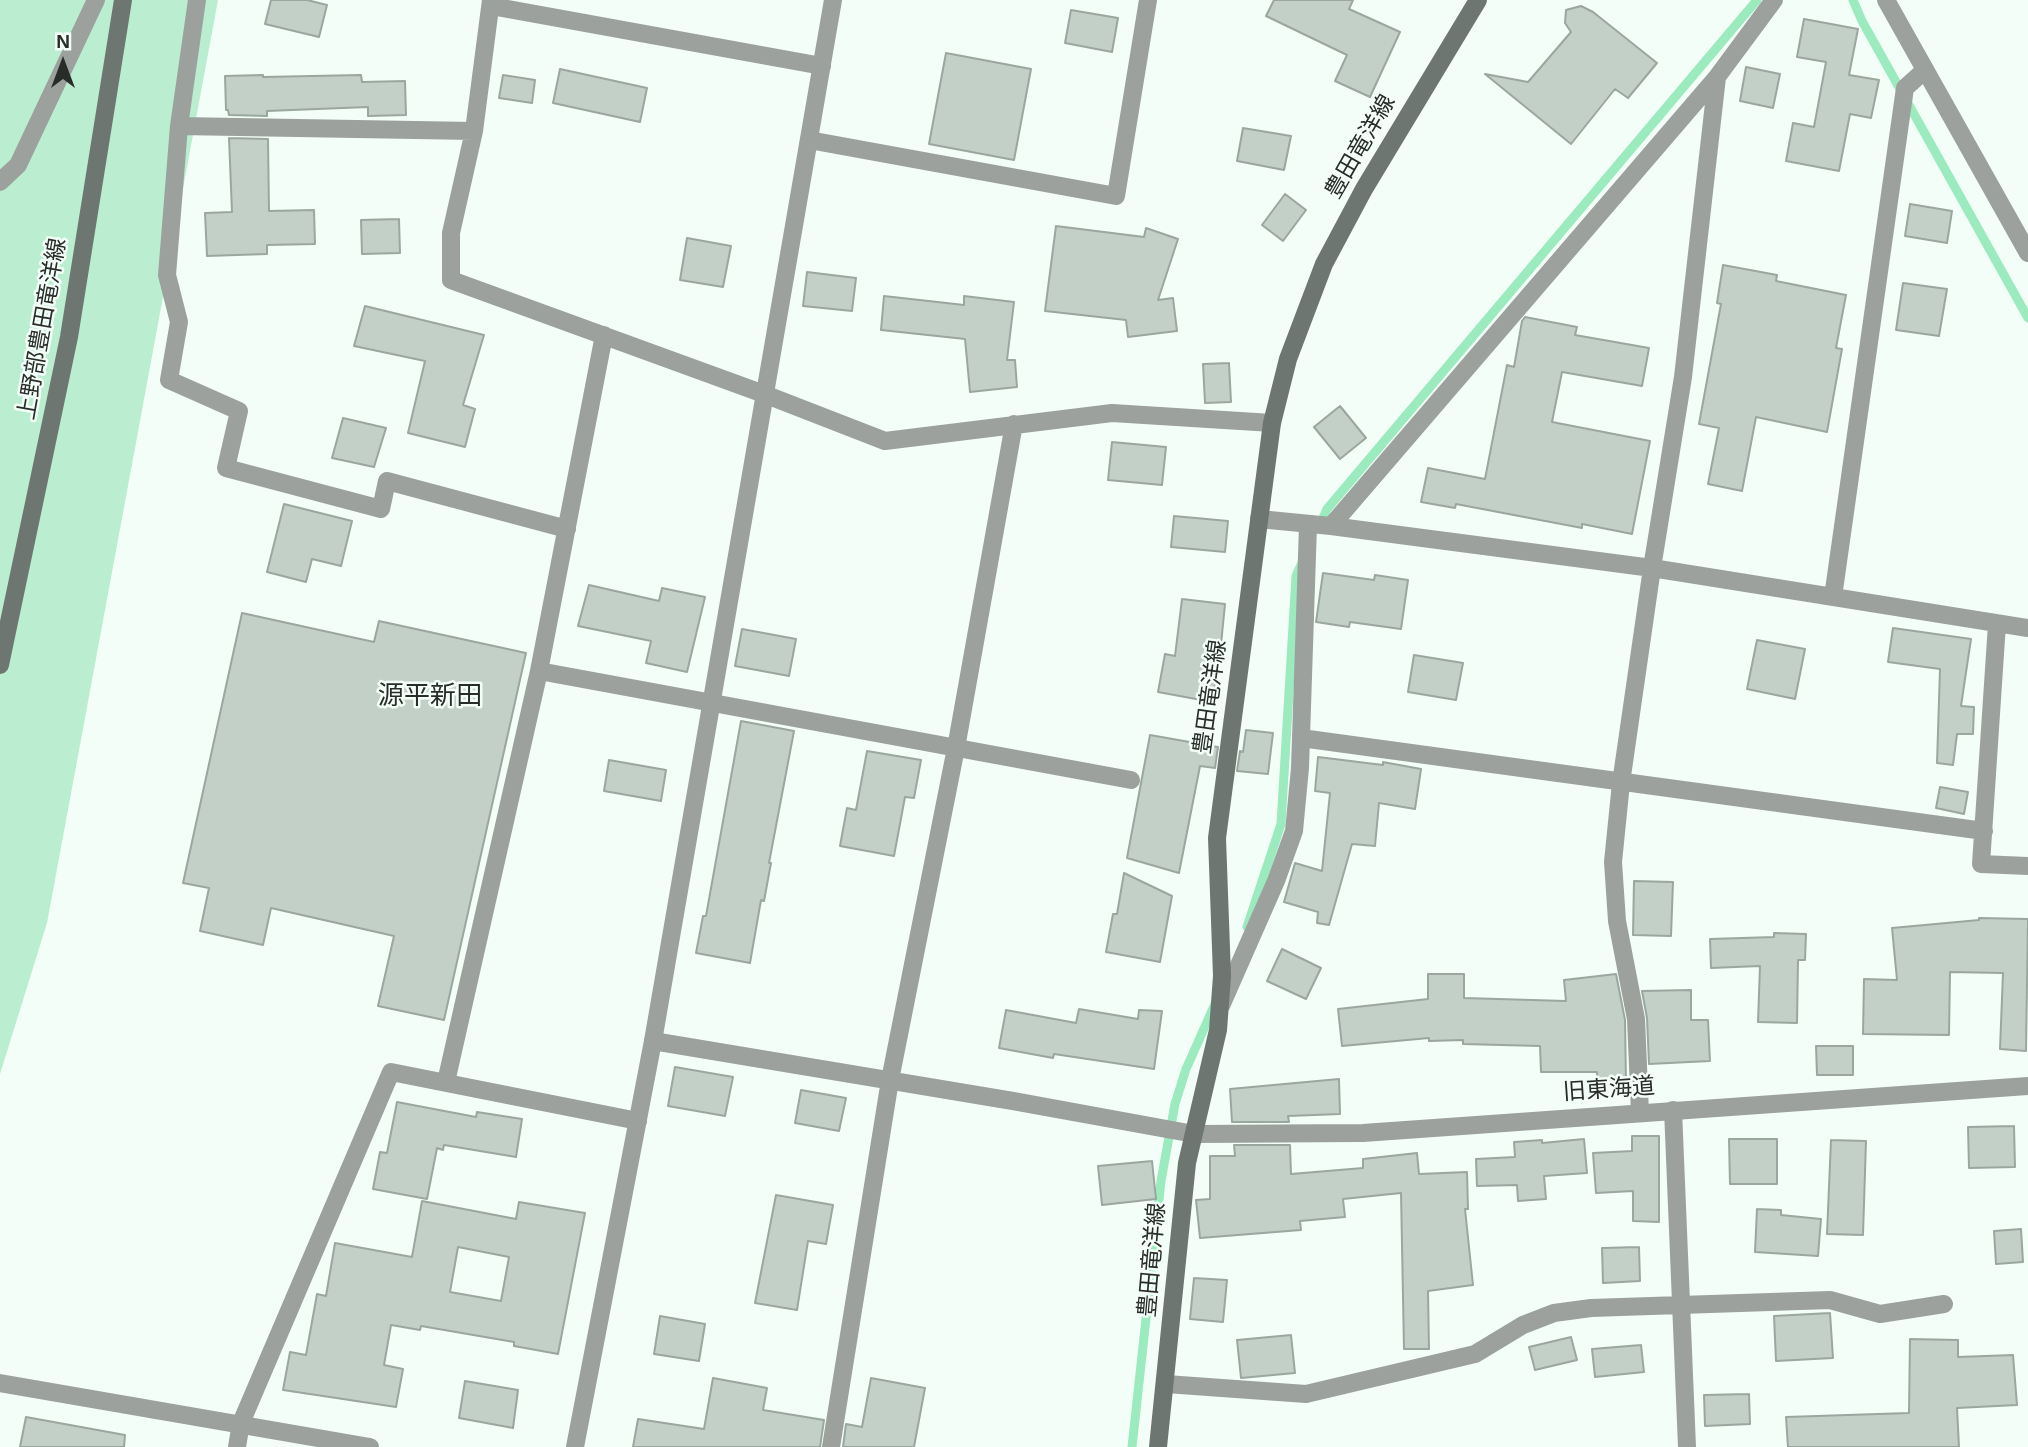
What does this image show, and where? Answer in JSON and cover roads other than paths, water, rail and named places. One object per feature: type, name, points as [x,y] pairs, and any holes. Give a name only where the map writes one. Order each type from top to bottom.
[{"type":"main road","name":"上野部豊田竜洋線","points":[[0,665],[69,337],[123,0]]},
{"type":"main road","name":"豊田竜洋線","points":[[1158,1447],[1187,1163],[1218,1030],[1222,976],[1217,838],[1272,423],[1288,359],[1324,264],[1364,189],[1478,0]]},
{"type":"street","points":[[0,182],[18,165],[96,0]]},
{"type":"street","points":[[197,0],[179,126],[167,275],[179,322],[169,380],[239,411],[226,468],[381,509],[387,481],[567,529]]},
{"type":"street","points":[[575,1447],[653,1041],[834,0]]},
{"type":"street","points":[[809,140],[1116,196],[1149,0]]},
{"type":"street","points":[[1331,526],[1717,77],[1773,0]]},
{"type":"street","points":[[1886,0],[2028,253]]},
{"type":"street","points":[[822,66],[491,3],[474,131],[451,233],[451,280],[885,441],[1112,413],[1272,423]]},
{"type":"street","points":[[1833,597],[1905,88],[1925,70]]},
{"type":"street","points":[[1640,1113],[1636,1019],[1617,921],[1613,862],[1621,783],[1652,568],[1684,377],[1717,77]]},
{"type":"street","points":[[179,126],[474,131]]},
{"type":"street","points":[[446,1082],[539,671],[604,335]]},
{"type":"street","points":[[831,1447],[890,1080],[956,748],[1014,424]]},
{"type":"street","points":[[1259,519],[1652,568],[2028,628]]},
{"type":"street","points":[[1220,1007],[1276,881],[1294,831],[1301,738],[1308,525]]},
{"type":"street","points":[[1997,624],[1981,864],[2028,866]]},
{"type":"street","points":[[539,671],[1131,780]]},
{"type":"street","points":[[1301,738],[1984,831]]},
{"type":"street","name":"旧東海道","points":[[653,1041],[1194,1134],[1363,1133],[2028,1086]]},
{"type":"street","points":[[237,1447],[242,1423],[391,1072],[638,1121]]},
{"type":"street","points":[[1673,1110],[1688,1447]]},
{"type":"street","points":[[1166,1384],[1306,1394],[1475,1354],[1523,1325],[1554,1313],[1591,1308],[1830,1300],[1880,1314],[1944,1304]]},
{"type":"street","points":[[0,1383],[370,1447]]},
{"type":"waterway","points":[[1320,525],[1327,509],[1757,0]]},
{"type":"waterway","points":[[1853,0],[1862,21],[2028,318]]},
{"type":"waterway","points":[[1247,927],[1281,824],[1296,576],[1302,563]]},
{"type":"waterway","points":[[1132,1447],[1161,1181],[1175,1104],[1186,1069],[1215,1004]]},
{"type":"district","name":"源平新田","points":[[430,697]]}]
